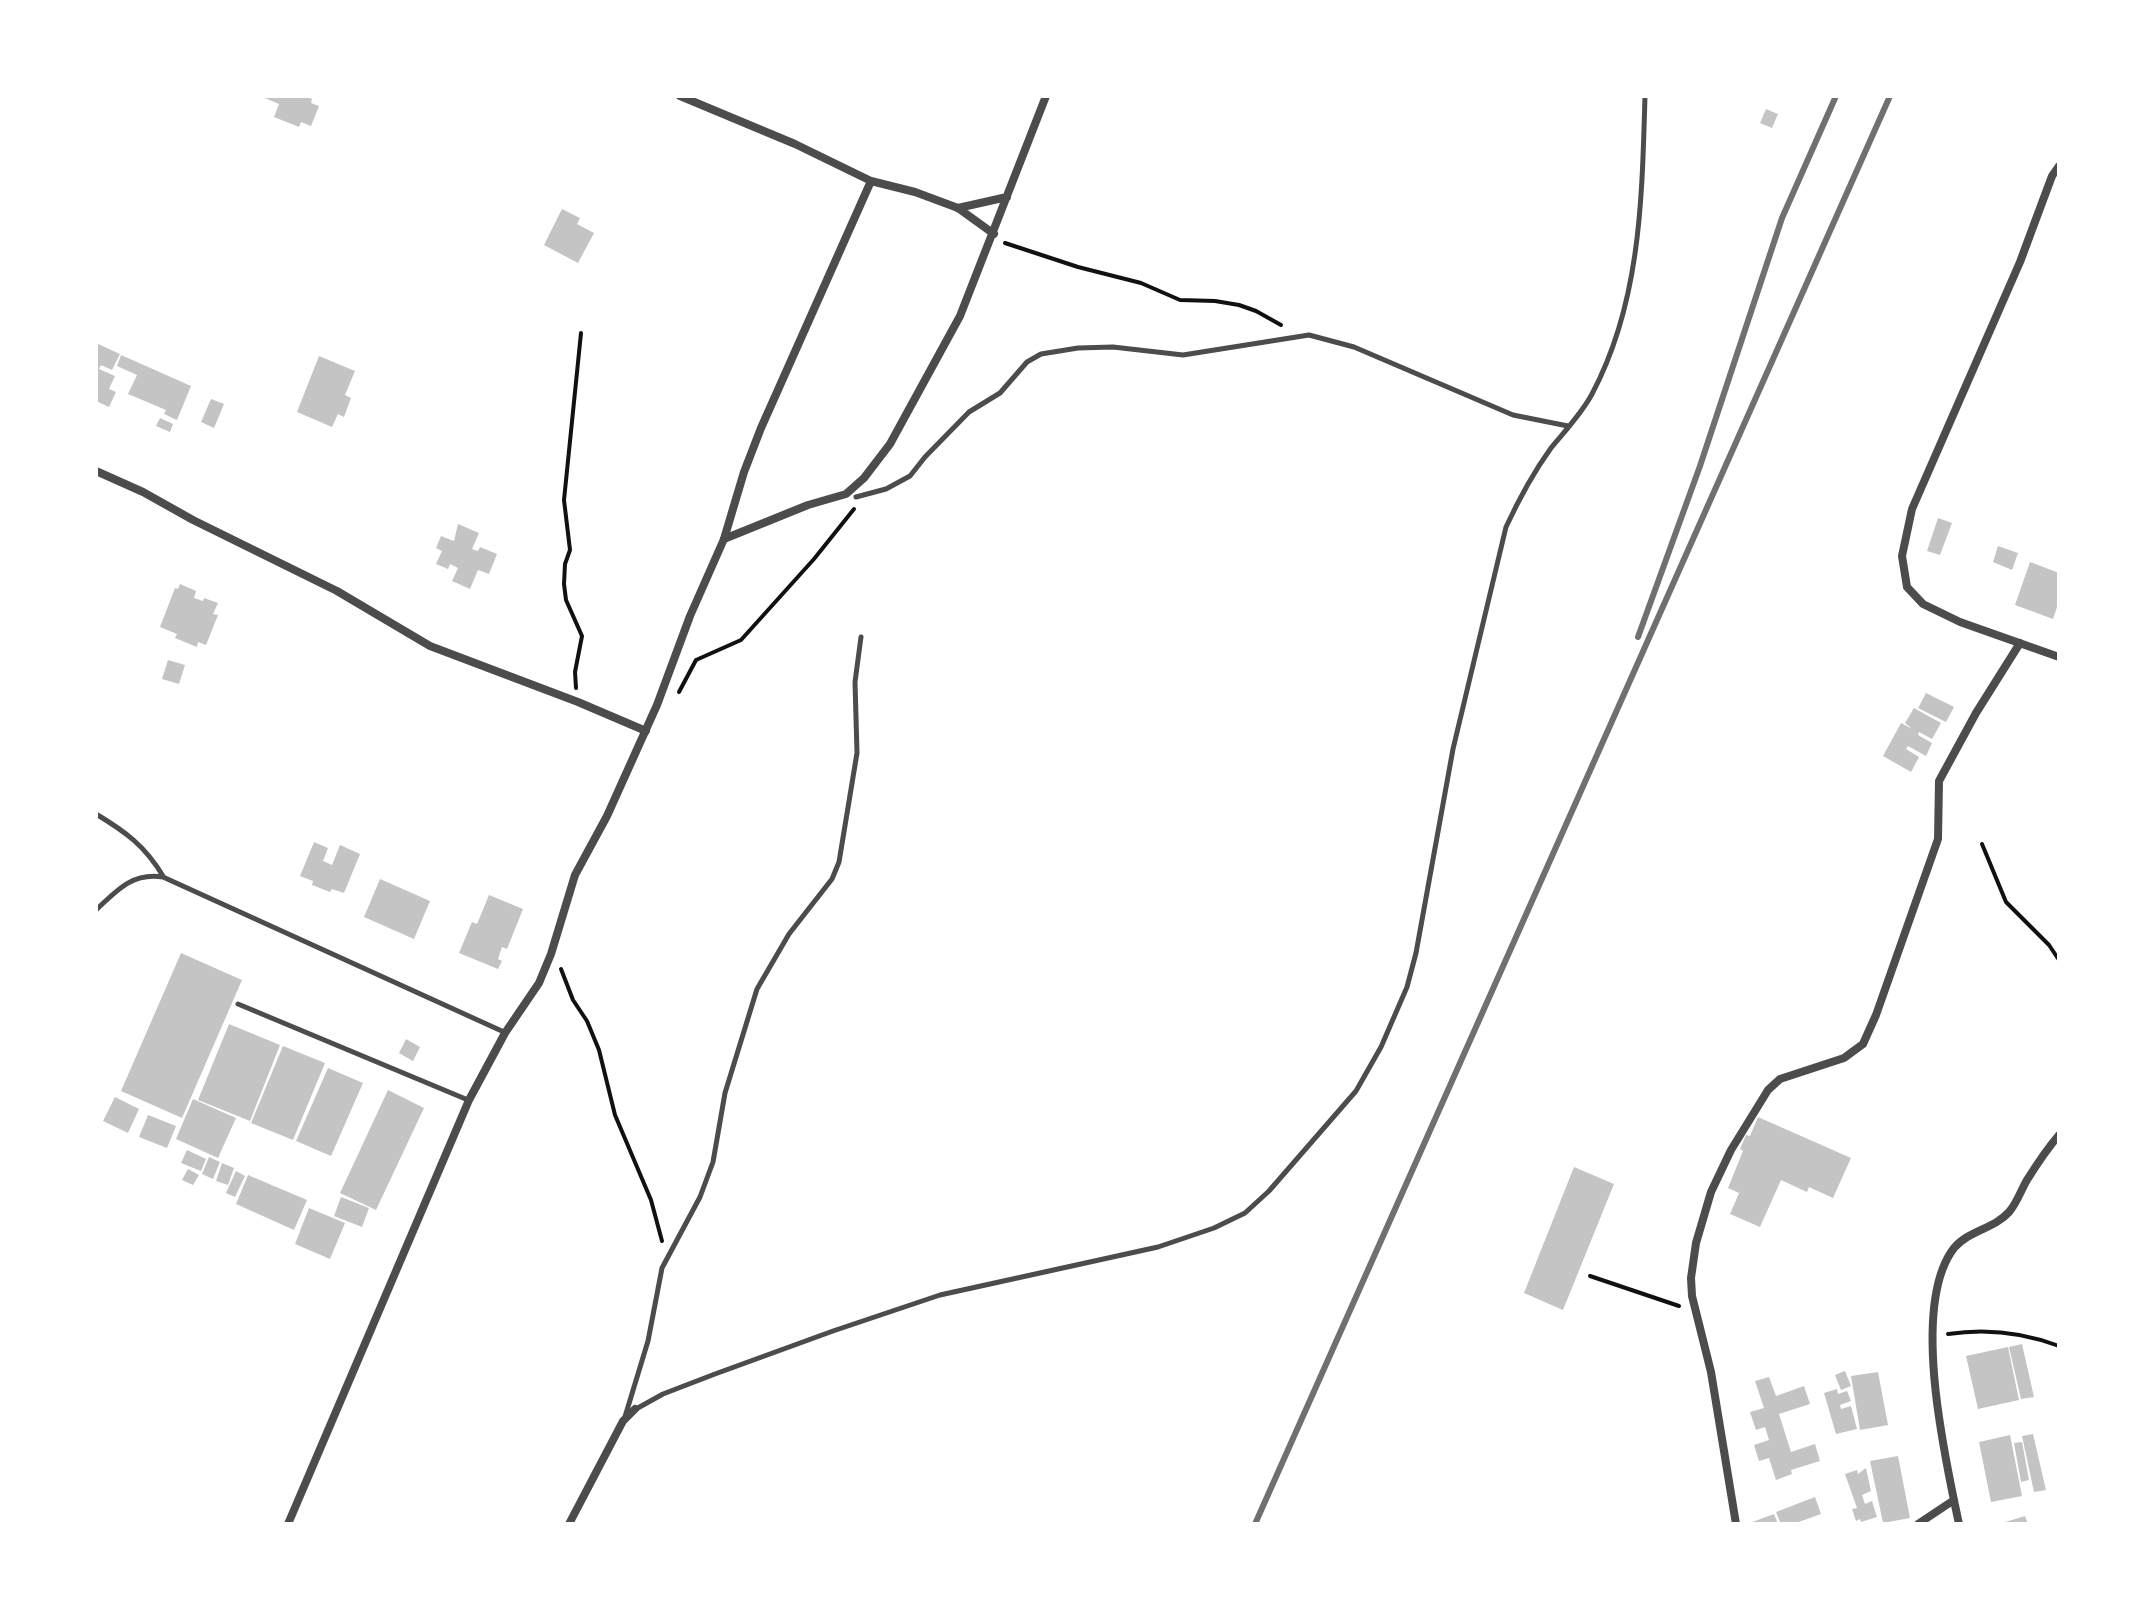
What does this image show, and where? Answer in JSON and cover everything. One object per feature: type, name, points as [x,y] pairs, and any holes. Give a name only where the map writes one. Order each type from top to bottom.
[{"type":"street","points":[[680,96],[795,144],[871,181],[915,192],[958,208],[993,236]]},
{"type":"street","points":[[724,539],[808,505],[846,494],[864,478],[890,444],[960,316],[1046,96]]},
{"type":"street","points":[[2059,166],[2052,176],[2020,262],[1912,509],[1902,556],[1907,587],[1923,604],[1960,622],[2059,657]]},
{"type":"street","points":[[288,1524],[469,1100],[505,1033],[539,983],[575,875],[607,816],[654,713],[690,616],[724,539],[761,428],[871,181]]},
{"type":"street","points":[[958,208],[1007,197]]},
{"type":"street","points":[[96,471],[337,591],[430,646],[646,731]]},
{"type":"street","points":[[1736,1524],[1711,1372],[1696,1314],[1691,1278],[1696,1243],[1711,1192],[1757,1105],[1780,1079],[1844,1058],[1863,1044],[1938,839],[1939,781],[1976,713],[2020,643]]},
{"type":"street","points":[[1959,1524],[1938,1402],[1932,1337],[1939,1282],[1952,1251],[1969,1234],[2006,1216],[2039,1161],[2059,1135]]},
{"type":"street","points":[[569,1524],[623,1421],[635,1409]]},
{"type":"street","points":[[1918,1524],[1954,1500]]},
{"type":"lane","points":[[635,1409],[663,1394],[744,1363],[940,1295],[1158,1247],[1214,1228],[1245,1213],[1269,1191],[1356,1091],[1381,1047],[1407,987],[1453,749],[1506,527],[1521,494],[1590,399],[1621,323],[1630,285],[1641,205],[1645,96]]},
{"type":"lane","points":[[856,497],[886,489],[910,476],[969,412],[1000,393],[1027,362],[1041,354],[1096,346],[1183,355],[1309,335],[1354,347],[1513,415],[1568,426]]},
{"type":"lane","points":[[623,1421],[650,1333],[659,1280],[708,1178],[725,1093],[757,989],[789,934],[832,879],[839,862],[857,753],[855,682],[861,637]]},
{"type":"lane","points":[[96,814],[129,834],[153,859],[163,877]]},
{"type":"lane","points":[[96,910],[132,879],[149,875],[163,877],[505,1033]]},
{"type":"lane","points":[[238,1004],[469,1100]]},
{"type":"path","points":[[993,236],[1022,250],[1141,283],[1180,300],[1239,305],[1256,311],[1296,336]]},
{"type":"path","points":[[578,702],[575,672],[582,636],[566,600],[565,564],[570,550],[564,500],[581,333]]},
{"type":"path","points":[[654,713],[674,701],[696,660],[703,654],[741,640],[750,631],[855,508],[856,497]]},
{"type":"path","points":[[1982,844],[2006,902],[2049,945],[2059,960]]},
{"type":"path","points":[[551,954],[599,1050],[615,1115],[651,1200],[667,1259]]},
{"type":"path","points":[[1590,1276],[1696,1314]]},
{"type":"path","points":[[1932,1337],[1967,1331],[2015,1332],[2059,1346]]},
{"type":"building","points":[[260,96],[306,96],[312,99],[311,103],[319,106],[311,126],[301,122],[299,127],[274,117],[279,104]]},
{"type":"building","points":[[1766,109],[1778,114],[1772,128],[1760,123]]},
{"type":"building","points":[[562,209],[580,218],[577,224],[594,233],[578,263],[544,245]]},
{"type":"building","points":[[96,343],[120,354],[112,370],[101,365],[99,369],[115,376],[109,389],[116,392],[109,407],[96,401]]},
{"type":"building","points":[[121,355],[191,386],[177,420],[164,414],[166,410],[128,394],[137,375],[117,366]]},
{"type":"building","points":[[319,356],[355,371],[345,395],[351,398],[344,417],[338,414],[332,427],[297,412]]},
{"type":"building","points":[[211,399],[224,404],[214,428],[201,422]]},
{"type":"building","points":[[160,418],[173,424],[170,432],[156,426]]},
{"type":"building","points":[[1938,518],[1952,523],[1940,555],[1927,551]]},
{"type":"building","points":[[458,524],[479,533],[472,549],[478,551],[480,547],[497,554],[489,574],[478,570],[470,589],[452,581],[458,568],[450,564],[448,569],[436,564],[442,551],[436,548],[441,536],[454,541]]},
{"type":"building","points":[[1998,546],[2018,553],[2012,570],[1993,562]]},
{"type":"building","points":[[2030,562],[2059,573],[2059,601],[2053,619],[2015,605]]},
{"type":"building","points":[[180,584],[196,591],[194,598],[218,603],[213,614],[218,615],[206,645],[198,642],[197,647],[175,638],[177,634],[160,627],[175,588],[178,589]]},
{"type":"building","points":[[168,660],[185,665],[179,684],[162,679]]},
{"type":"building","points":[[1926,693],[1954,707],[1946,722],[1918,708]]},
{"type":"building","points":[[1914,708],[1941,723],[1932,739],[1919,732],[1918,735],[1932,743],[1926,756],[1908,746],[1906,749],[1919,757],[1911,772],[1883,756],[1901,723],[1912,729],[1905,723]]},
{"type":"building","points":[[314,842],[328,848],[323,861],[332,865],[340,845],[360,854],[344,893],[332,889],[330,892],[300,876]]},
{"type":"building","points":[[380,879],[430,901],[414,939],[364,917]]},
{"type":"building","points":[[489,895],[523,909],[507,949],[502,947],[498,959],[502,961],[498,969],[459,953],[472,922],[477,924]]},
{"type":"building","points":[[181,953],[242,980],[182,1118],[121,1091]]},
{"type":"building","points":[[229,1024],[280,1045],[250,1121],[198,1100]]},
{"type":"building","points":[[406,1039],[420,1047],[413,1061],[399,1053]]},
{"type":"building","points":[[283,1046],[325,1063],[293,1140],[251,1123]]},
{"type":"building","points":[[328,1068],[363,1083],[331,1156],[296,1141]]},
{"type":"building","points":[[388,1090],[424,1108],[376,1210],[340,1193]]},
{"type":"building","points":[[115,1097],[139,1109],[128,1133],[103,1121]]},
{"type":"building","points":[[193,1099],[236,1118],[218,1158],[176,1139]]},
{"type":"building","points":[[148,1115],[176,1126],[167,1148],[139,1137]]},
{"type":"building","points":[[1758,1117],[1851,1158],[1833,1198],[1809,1187],[1807,1192],[1781,1180],[1760,1227],[1730,1214],[1739,1193],[1728,1188],[1743,1151],[1740,1149]]},
{"type":"building","points":[[187,1150],[206,1159],[201,1171],[181,1163]]},
{"type":"building","points":[[209,1157],[220,1162],[213,1179],[202,1174]]},
{"type":"building","points":[[222,1163],[234,1168],[228,1185],[216,1181]]},
{"type":"building","points":[[1574,1167],[1614,1184],[1563,1310],[1524,1293]]},
{"type":"building","points":[[188,1169],[199,1175],[193,1185],[182,1180]]},
{"type":"building","points":[[236,1171],[245,1176],[235,1197],[226,1193]]},
{"type":"building","points":[[248,1175],[307,1200],[294,1230],[236,1204]]},
{"type":"building","points":[[341,1197],[369,1208],[362,1227],[334,1216]]},
{"type":"building","points":[[309,1208],[345,1223],[330,1259],[295,1244]]},
{"type":"building","points":[[2022,1344],[2034,1397],[2021,1399],[2009,1347]]},
{"type":"building","points":[[2008,1347],[2019,1400],[1978,1409],[1966,1356]]},
{"type":"building","points":[[1845,1371],[1851,1386],[1841,1390],[1835,1375]]},
{"type":"building","points":[[1878,1372],[1888,1425],[1860,1430],[1851,1376]]},
{"type":"building","points":[[1769,1377],[1776,1396],[1804,1386],[1810,1404],[1779,1414],[1791,1452],[1815,1444],[1820,1461],[1791,1470],[1792,1474],[1776,1480],[1769,1458],[1759,1461],[1754,1445],[1769,1440],[1765,1427],[1756,1430],[1750,1412],[1764,1408],[1755,1381]]},
{"type":"building","points":[[1837,1389],[1838,1394],[1847,1391],[1851,1401],[1840,1405],[1841,1409],[1851,1406],[1857,1429],[1836,1434],[1824,1393]]},
{"type":"building","points":[[2033,1434],[2046,1490],[2034,1492],[2022,1436]]},
{"type":"building","points":[[2010,1435],[2022,1496],[1991,1502],[1979,1442]]},
{"type":"building","points":[[2022,1442],[2029,1480],[2021,1482],[2014,1443]]},
{"type":"building","points":[[1898,1456],[1910,1518],[1883,1523],[1870,1461]]},
{"type":"building","points":[[1866,1468],[1871,1491],[1862,1495],[1865,1504],[1872,1501],[1877,1517],[1861,1522],[1860,1519],[1856,1521],[1852,1509],[1857,1508],[1845,1474],[1857,1470],[1858,1474]]},
{"type":"building","points":[[1815,1497],[1821,1514],[1793,1524],[1781,1524],[1776,1512]]},
{"type":"building","points":[[1774,1514],[1778,1524],[1747,1524]]},
{"type":"building","points":[[2025,1516],[2028,1524],[2002,1524],[2002,1523]]},
{"type":"railway","points":[[1638,637],[1700,466],[1782,218],[1836,96]]},
{"type":"railway","points":[[1255,1524],[1890,96]]}]
